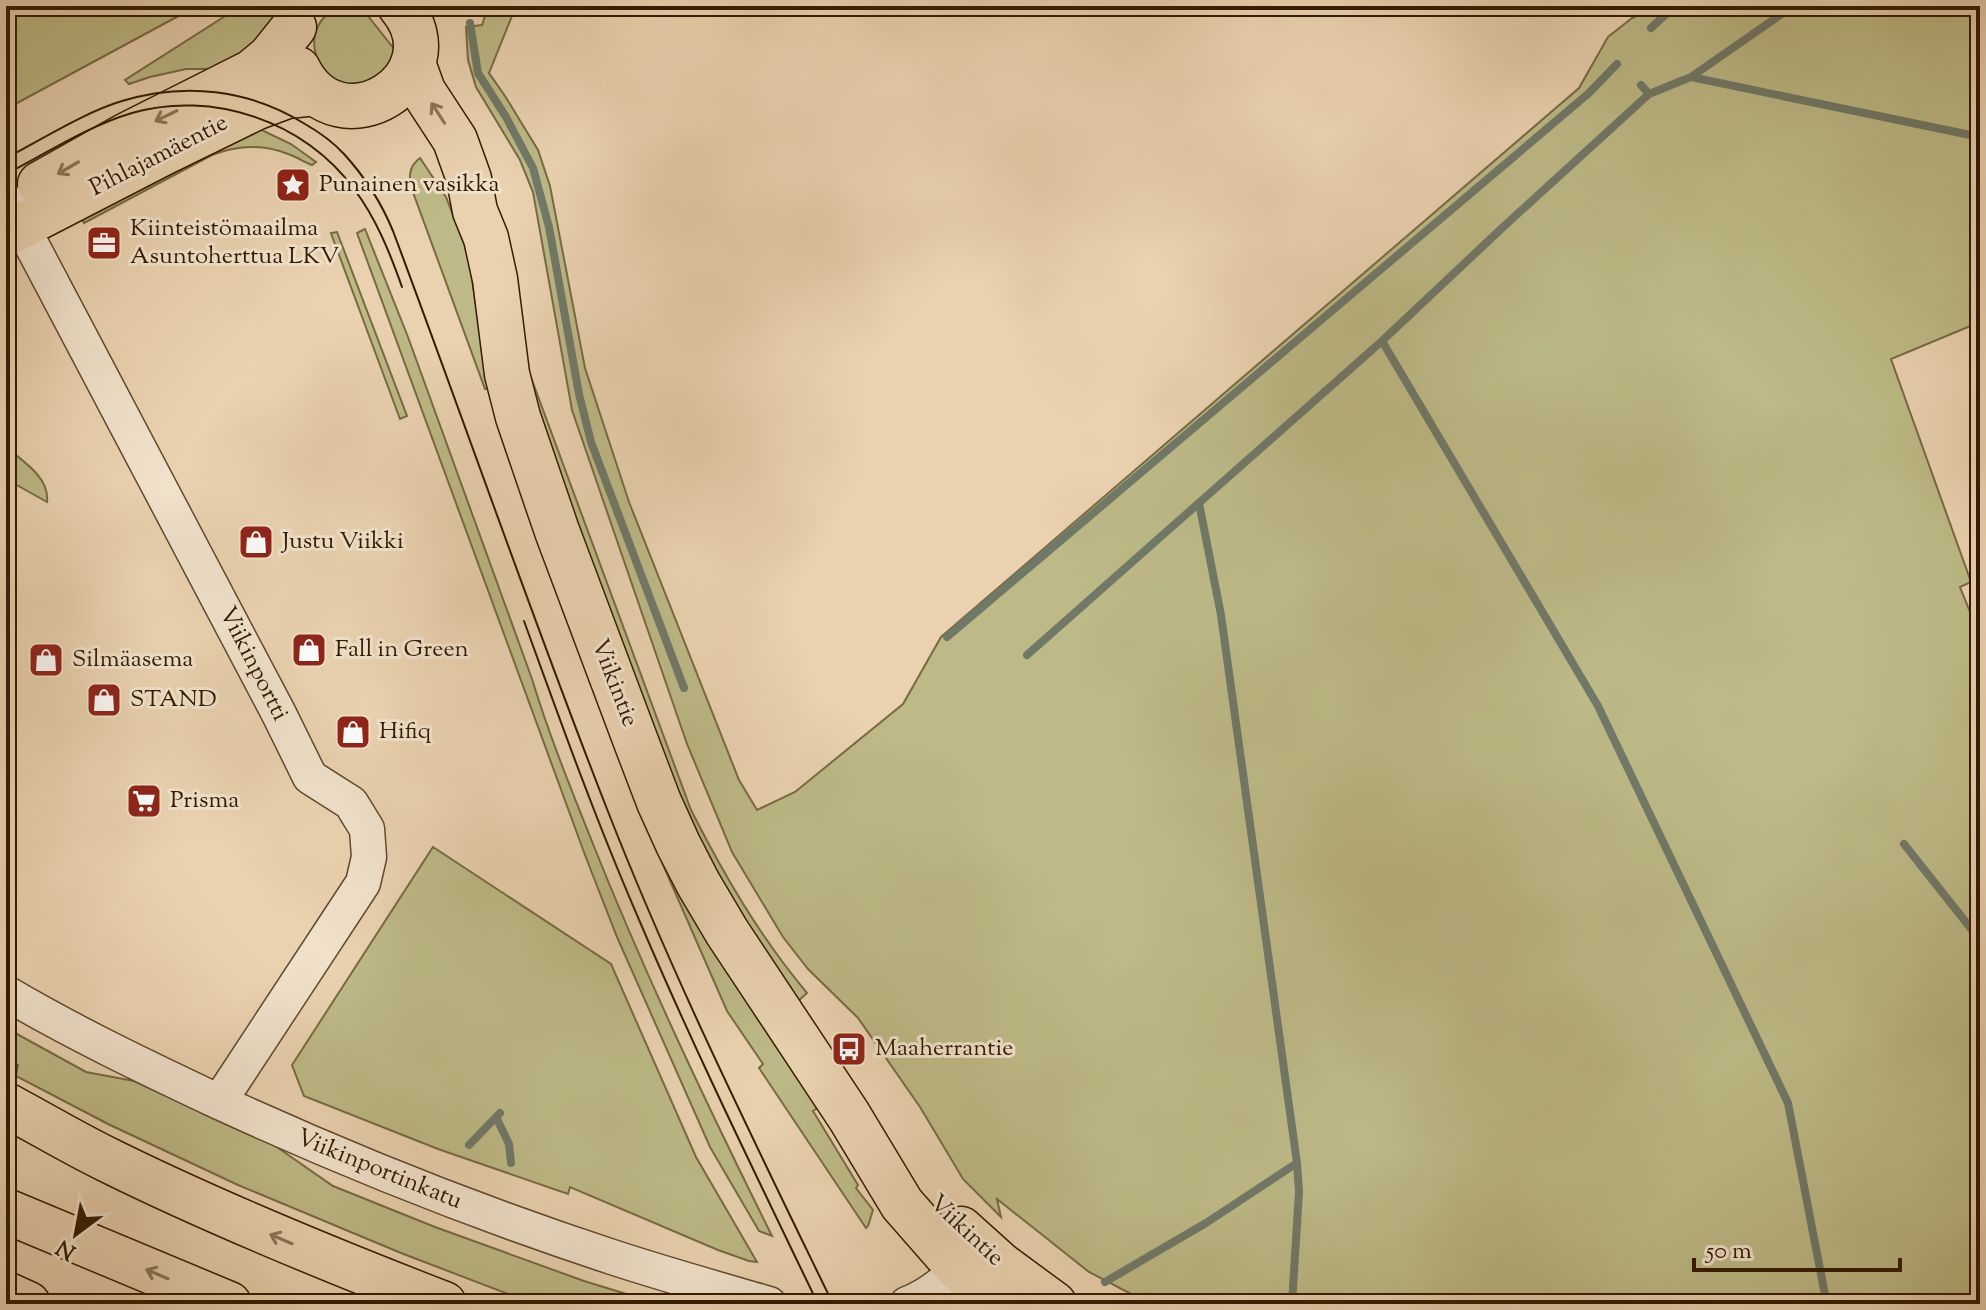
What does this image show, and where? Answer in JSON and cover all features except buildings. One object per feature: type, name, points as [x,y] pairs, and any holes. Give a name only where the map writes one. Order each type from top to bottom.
[{"type":"main road","name":"Viikintie","points":[[400,6],[407,14],[415,36],[413,63],[423,91],[455,140],[486,238],[495,279],[507,374],[518,417],[562,546],[659,802],[698,883],[766,993],[849,1116],[902,1204],[969,1258],[999,1304]]},
{"type":"main road","points":[[300,17],[292,52],[299,73],[316,93],[342,105],[374,103],[395,92],[413,63]]},
{"type":"main road","name":"Pihlajamäentie","points":[[11,216],[127,135],[252,72],[270,57],[300,17]]},
{"type":"main road","name":"Pihlajamäentie","points":[[11,216],[255,108],[287,96],[316,93]]},
{"type":"main road","name":"Viikintie","points":[[374,103],[401,118],[419,137],[475,211]]},
{"type":"main road","points":[[6,1105],[106,1159],[226,1215],[444,1304]]},
{"type":"main road","points":[[6,1125],[106,1159]]},
{"type":"main road","points":[[6,1211],[229,1304]]},
{"type":"main road","name":"Viikintie","points":[[969,1258],[1001,1265],[1054,1304]]},
{"type":"main road","points":[[6,1294],[28,1304]]},
{"type":"street","name":"Viikinportti","points":[[11,216],[266,688],[310,777],[351,803],[367,829],[369,857],[363,883],[219,1102]]},
{"type":"street","name":"Viikinportinkatu","points":[[6,993],[101,1046],[219,1102],[446,1198],[612,1257],[769,1304]]},
{"type":"street","points":[[907,1304],[927,1294],[969,1258]]},
{"type":"shaded area","points":[[6,6],[197,6],[6,109]]},
{"type":"shaded area","points":[[241,6],[285,6],[281,19],[224,69],[186,69],[129,84],[125,80]]},
{"type":"shaded area","points":[[342,6],[360,6],[395,50],[383,74],[356,85],[340,82],[328,74],[318,61],[314,46],[316,30],[325,17]]},
{"type":"shaded area","points":[[485,6],[516,6],[489,73],[538,150],[550,186],[585,368],[629,502],[739,780],[757,810],[795,792],[903,704],[941,637],[1579,88],[1608,37],[1632,18],[1659,6],[1980,6],[1980,322],[1891,359],[1971,582],[1960,587],[1980,637],[1980,1304],[1150,1304],[1089,1272],[997,1199],[1001,1217],[963,1179],[920,1107],[858,1018],[808,969],[783,937],[732,852],[687,744],[572,410],[533,192],[520,160],[476,87],[468,60],[466,27],[482,25],[487,10]]},
{"type":"shaded area","points":[[247,123],[291,144],[316,162],[312,165],[291,155],[260,147],[222,152],[84,223],[79,212]]},
{"type":"shaded area","points":[[420,158],[446,197],[468,254],[491,387],[485,389],[410,184],[411,169]]},
{"type":"shaded area","points":[[365,229],[408,337],[593,844],[678,1042],[772,1236],[759,1231],[710,1147],[617,937],[357,233]]},
{"type":"shaded area","points":[[337,232],[407,416],[400,419],[331,233]]},
{"type":"shaded area","points":[[529,372],[691,810],[744,905],[807,993],[796,1003],[708,868],[532,418]]},
{"type":"shaded area","points":[[6,447],[40,477],[47,493],[47,502],[6,479]]},
{"type":"shaded area","points":[[433,847],[611,964],[696,1157],[757,1262],[718,1250],[570,1187],[568,1194],[438,1149],[304,1096],[292,1065]]},
{"type":"shaded area","points":[[657,851],[819,1107],[813,1111],[858,1185],[856,1188],[873,1210],[866,1228],[759,1068],[763,1064],[727,1011]]},
{"type":"shaded area","points":[[6,1028],[86,1072],[134,1081],[274,1145],[333,1186],[584,1281],[659,1304],[534,1304],[238,1185],[108,1124],[16,1076],[18,1065],[6,1059]]},
{"type":"waterway","points":[[1651,28],[1680,6]]},
{"type":"waterway","points":[[1641,85],[1649,94],[1691,77],[1793,6]]},
{"type":"waterway","points":[[470,23],[478,73],[533,168],[549,227],[579,394],[591,442],[684,688]]},
{"type":"waterway","points":[[947,637],[1589,93],[1617,64]]},
{"type":"waterway","points":[[1691,77],[1980,137]]},
{"type":"waterway","points":[[1027,655],[1382,341],[1649,94]]},
{"type":"waterway","points":[[1382,341],[1598,706],[1788,1103],[1825,1295]]},
{"type":"waterway","points":[[1199,503],[1221,615],[1297,1163],[1299,1192],[1292,1304]]},
{"type":"waterway","points":[[1904,844],[1980,940]]},
{"type":"waterway","points":[[469,1145],[500,1113]]},
{"type":"waterway","points":[[496,1117],[509,1144],[511,1163]]},
{"type":"waterway","points":[[1105,1282],[1206,1223],[1297,1163]]},
{"type":"waterway","points":[[1980,1257],[1977,1261],[1980,1273]]},
{"type":"tram line","points":[[6,158],[78,119],[122,101],[169,92],[216,92],[262,103],[310,127],[331,141],[366,181],[393,231],[552,665],[632,872],[715,1059],[833,1304]]},
{"type":"tram line","points":[[6,174],[84,132],[132,113],[162,107],[194,106],[255,117],[310,145],[334,165],[369,212],[402,287]]},
{"type":"tram line","points":[[524,621],[592,805],[658,964],[818,1304]]},
{"type":"place","name":"Punainen vasikka","points":[[293,185]]},
{"type":"place","name":"Kiinteistömaailma Asuntoherttua LKV","points":[[104,243]]},
{"type":"place","name":"Justu Viikki","points":[[256,542]]},
{"type":"place","name":"Fall in Green","points":[[309,650]]},
{"type":"place","name":"Silmäasema","points":[[46,660]]},
{"type":"place","name":"STAND","points":[[104,700]]},
{"type":"place","name":"Hifiq","points":[[353,732]]},
{"type":"place","name":"Prisma","points":[[144,801]]},
{"type":"place","name":"Maaherrantie","points":[[849,1049]]}]
